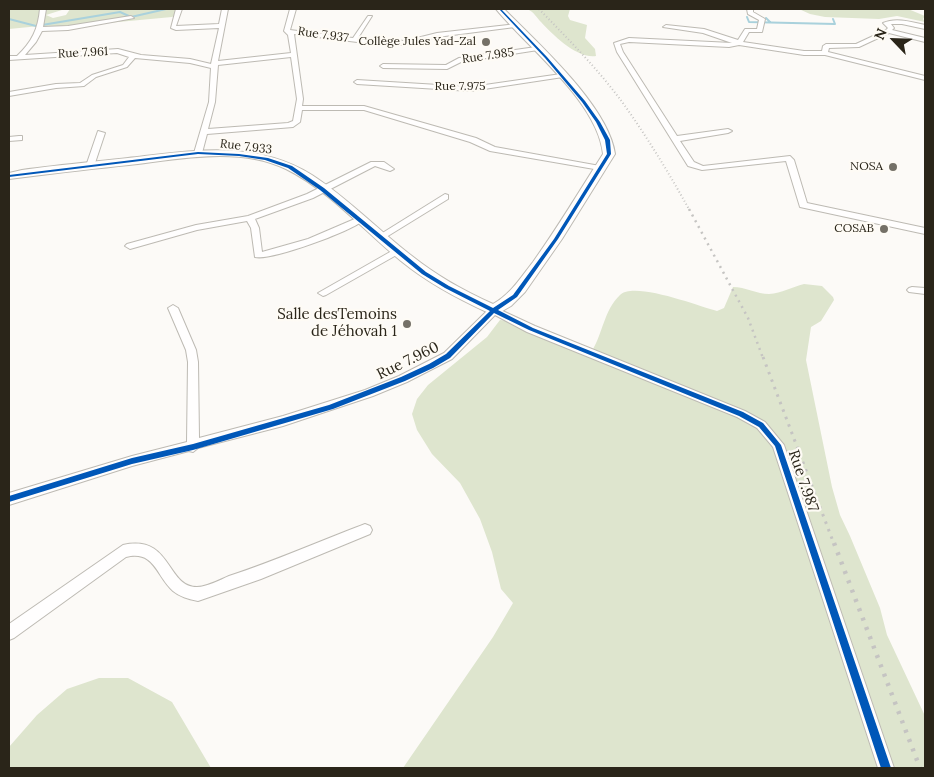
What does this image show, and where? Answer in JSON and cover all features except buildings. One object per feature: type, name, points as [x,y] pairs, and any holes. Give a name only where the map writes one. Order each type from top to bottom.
[{"type":"street","points":[[19,57],[30,48],[42,27],[43,9]]},
{"type":"street","points":[[179,9],[176,24],[173,27],[222,26]]},
{"type":"street","points":[[198,153],[212,102],[214,65],[225,9]]},
{"type":"street","points":[[287,31],[293,9]]},
{"type":"street","name":"Rue 7.960","points":[[9,499],[132,461],[192,447],[331,407],[402,380],[448,356],[494,310],[511,299],[556,239],[609,154],[609,142],[588,106],[500,9]]},
{"type":"street","points":[[739,43],[747,30],[760,31],[762,26],[762,19],[750,13],[750,9]]},
{"type":"street","points":[[354,39],[370,16]]},
{"type":"street","points":[[42,27],[68,28],[130,18]]},
{"type":"street","points":[[888,31],[891,28],[886,23],[897,22],[925,27]]},
{"type":"street","name":"Rue 7.937","points":[[287,31],[405,43],[437,36],[515,26]]},
{"type":"street","points":[[666,28],[704,31],[739,43],[804,53],[825,54],[925,78]]},
{"type":"street","name":"Rue 7.937","points":[[287,31],[291,34],[292,55],[300,98],[299,108]]},
{"type":"street","points":[[825,54],[826,46],[857,46],[888,31],[925,40]]},
{"type":"street","points":[[739,43],[629,40],[617,43],[620,52],[691,164],[702,168],[787,158],[790,160],[803,205],[925,231]]},
{"type":"street","name":"Rue 7.985","points":[[383,66],[447,67],[459,60],[536,50]]},
{"type":"street","name":"Rue 7.961","points":[[9,58],[118,51],[132,57],[195,60],[214,65]]},
{"type":"street","points":[[214,65],[292,55]]},
{"type":"street","points":[[9,94],[56,86],[82,85],[94,76],[125,66],[132,57]]},
{"type":"street","name":"Rue 7.975","points":[[357,82],[471,89],[561,76]]},
{"type":"street","points":[[204,132],[290,125],[296,122],[299,108],[364,108],[473,140],[493,149],[600,168]]},
{"type":"street","points":[[676,140],[728,131]]},
{"type":"street","points":[[90,166],[101,133]]},
{"type":"street","points":[[9,139],[19,138]]},
{"type":"street","name":"Rue 7.933","points":[[9,176],[198,153],[239,155],[266,159],[290,167],[322,189],[424,273],[447,287],[494,310]]},
{"type":"street","points":[[130,246],[196,228],[250,218],[310,196],[374,164],[381,164],[390,170]]},
{"type":"street","points":[[380,237],[445,197]]},
{"type":"street","points":[[250,218],[255,228],[258,255],[264,255],[311,241],[360,220]]},
{"type":"street","points":[[323,293],[397,251]]},
{"type":"street","points":[[912,290],[925,291]]},
{"type":"street","points":[[172,308],[192,350],[194,362],[192,447]]},
{"type":"street","name":"Rue 7.987","points":[[494,310],[531,329],[741,414],[761,425],[778,445],[886,768]]},
{"type":"street","points":[[9,632],[124,551],[140,549],[152,554],[178,588],[189,594],[198,594],[260,572],[365,530]]},
{"type":"green space","points":[[9,9],[65,9],[46,15],[53,18],[66,15],[70,9],[174,9],[181,13],[172,17],[43,29],[40,26],[9,29]]},
{"type":"green space","points":[[527,9],[570,9],[568,16],[570,20],[587,25],[585,38],[595,49],[596,56],[581,54],[573,50]]},
{"type":"green space","points":[[799,9],[908,9],[925,16],[923,19],[925,22],[897,16],[879,19],[825,17],[810,14]]},
{"type":"green space","points":[[804,284],[822,286],[834,300],[821,321],[811,327],[806,360],[832,487],[840,515],[880,608],[887,635],[925,716],[925,768],[403,768],[493,637],[513,603],[501,589],[492,552],[480,519],[460,483],[432,454],[417,430],[412,414],[417,399],[428,385],[487,337],[500,320],[510,321],[592,351],[610,308],[620,295],[627,291],[667,296],[717,311],[724,308],[733,287],[769,294]]},
{"type":"green space","points":[[99,678],[128,678],[172,702],[211,768],[9,768],[9,747],[37,715],[67,689]]},
{"type":"waterway","points":[[9,19],[36,26],[120,12],[131,17],[166,9]]},
{"type":"waterway","points":[[647,9],[666,9]]},
{"type":"waterway","points":[[747,17],[749,22],[835,24],[833,19]]},
{"type":"waterway","points":[[766,18],[770,22]]},
{"type":"railway","points":[[539,9],[584,56],[615,93],[651,145],[690,211]]},
{"type":"railway","points":[[689,209],[748,318],[763,358]]},
{"type":"railway","points":[[763,357],[834,544]]},
{"type":"railway","points":[[834,543],[920,768]]},
{"type":"cycle path","points":[[9,499],[132,461],[193,447],[331,407],[403,379],[448,356],[494,310],[515,296],[556,239],[609,154],[608,140],[584,101],[546,57],[500,9]]},
{"type":"cycle path","points":[[9,176],[198,153],[239,155],[266,159],[290,167],[322,189],[424,273],[447,287],[531,329],[741,414],[761,425],[778,445],[886,768]]},
{"type":"place","name":"Collège Jules Yad-Zal","points":[[486,42]]},
{"type":"place","name":"NOSA","points":[[893,167]]},
{"type":"place","name":"COSAB","points":[[884,229]]},
{"type":"place","name":"Salle desTemoins de Jéhovah 1","points":[[407,324]]}]
